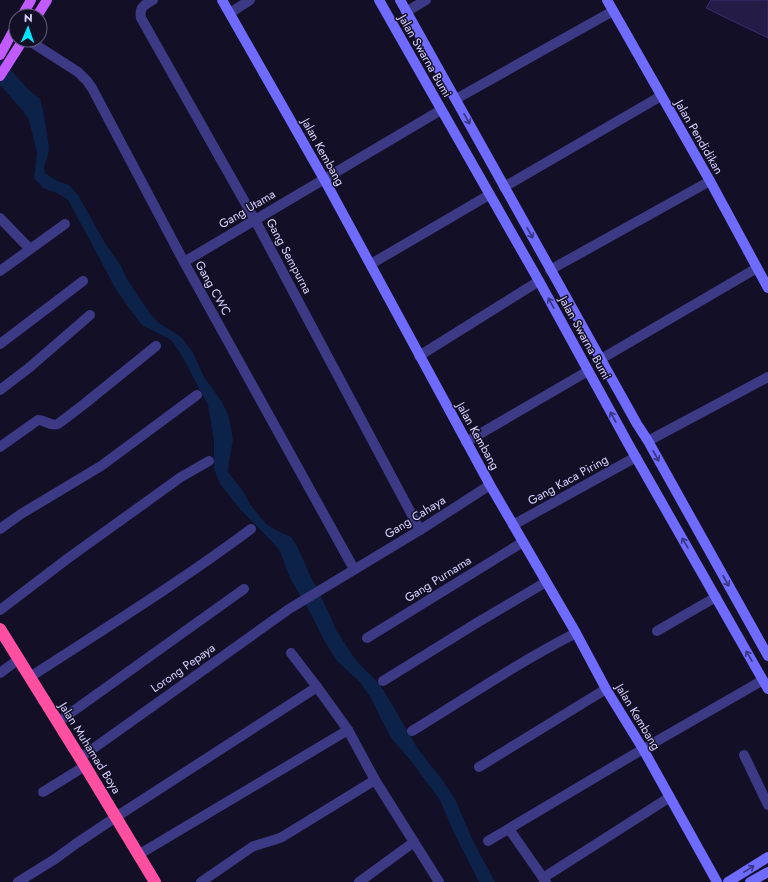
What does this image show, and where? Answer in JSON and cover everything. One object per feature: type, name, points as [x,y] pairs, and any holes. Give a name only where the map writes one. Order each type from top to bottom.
[{"type":"highway","name":"Jalan Muhamad Boya","points":[[0,629],[83,762],[155,882]]},
{"type":"main road","points":[[0,55],[8,40]]},
{"type":"main road","points":[[0,76],[18,48]]},
{"type":"street","name":"Gang Sempurna","points":[[153,0],[144,4],[140,13],[141,18],[255,220],[420,530]]},
{"type":"street","name":"Jalan Kembang","points":[[222,0],[324,179],[490,485],[576,633],[606,688],[643,749],[717,882]]},
{"type":"street","points":[[230,13],[250,0]]},
{"type":"street","name":"Jalan Swarna Bumi","points":[[379,0],[768,690]]},
{"type":"street","name":"Jalan Swarna Bumi","points":[[400,0],[541,254],[648,441],[768,656]]},
{"type":"street","points":[[406,12],[426,0]]},
{"type":"street","name":"Jalan Pendidikan","points":[[607,0],[710,181],[768,288]]},
{"type":"street","points":[[456,100],[613,11]]},
{"type":"street","name":"Gang CWC","points":[[40,48],[78,72],[87,81],[184,262],[354,569]]},
{"type":"street","points":[[416,67],[432,58]]},
{"type":"street","points":[[504,187],[661,96]]},
{"type":"street","name":"Gang Utama","points":[[184,262],[441,110]]},
{"type":"street","points":[[550,270],[710,181]]},
{"type":"street","points":[[370,264],[489,195]]},
{"type":"street","points":[[0,218],[30,249]]},
{"type":"street","points":[[0,271],[65,224]]},
{"type":"street","points":[[527,262],[541,254]]},
{"type":"street","points":[[601,359],[757,268]]},
{"type":"street","points":[[0,344],[83,281]]},
{"type":"street","points":[[419,356],[539,282]]},
{"type":"street","points":[[0,390],[30,367],[90,316]]},
{"type":"street","points":[[0,447],[38,420],[43,420],[53,425],[58,424],[156,346]]},
{"type":"street","points":[[466,442],[588,371]]},
{"type":"street","points":[[648,441],[768,377]]},
{"type":"street","points":[[0,529],[21,514],[101,466],[197,395]]},
{"type":"street","points":[[622,433],[637,424]]},
{"type":"street","name":"Gang Kaca Piring","points":[[513,525],[636,456]]},
{"type":"street","points":[[0,610],[67,559],[181,477],[209,461]]},
{"type":"street","name":"Gang Cahaya","points":[[318,591],[420,530],[490,485]]},
{"type":"street","points":[[30,677],[138,607],[251,529]]},
{"type":"street","name":"Gang Purnama","points":[[366,638],[522,542]]},
{"type":"street","points":[[383,681],[546,582]]},
{"type":"street","points":[[58,722],[244,589]]},
{"type":"street","name":"Lorong Pepaya","points":[[43,792],[302,600],[318,591]]},
{"type":"street","points":[[657,632],[716,597]]},
{"type":"street","points":[[412,731],[559,641],[576,633]]},
{"type":"street","points":[[291,654],[348,730],[375,780],[439,882]]},
{"type":"street","points":[[0,673],[19,659]]},
{"type":"street","points":[[488,841],[763,680]]},
{"type":"street","points":[[18,882],[317,687]]},
{"type":"street","points":[[478,767],[606,688]]},
{"type":"street","points":[[138,855],[348,730]]},
{"type":"street","points":[[744,755],[768,805]]},
{"type":"street","points":[[201,882],[252,847],[282,837],[375,780]]},
{"type":"street","points":[[509,829],[544,880],[670,797]]},
{"type":"street","points":[[359,882],[414,842]]},
{"type":"street","points":[[728,882],[768,857]]},
{"type":"street","points":[[750,882],[768,872]]},
{"type":"water","points":[[0,58],[28,89],[40,99],[49,147],[44,167],[45,173],[57,181],[69,185],[78,195],[105,243],[151,315],[159,323],[181,337],[193,353],[204,377],[222,402],[229,417],[233,440],[228,472],[245,494],[249,503],[266,524],[291,537],[297,546],[336,630],[360,665],[375,679],[384,691],[418,749],[441,778],[455,799],[473,841],[495,882],[479,882],[454,833],[440,800],[411,761],[392,739],[372,700],[360,682],[337,661],[290,578],[279,549],[240,509],[220,484],[214,469],[214,441],[208,405],[181,354],[171,340],[142,325],[129,308],[114,286],[68,200],[59,194],[43,188],[34,178],[37,153],[29,120],[0,85]]},
{"type":"building","points":[[711,0],[768,0],[768,38],[706,8]]}]
